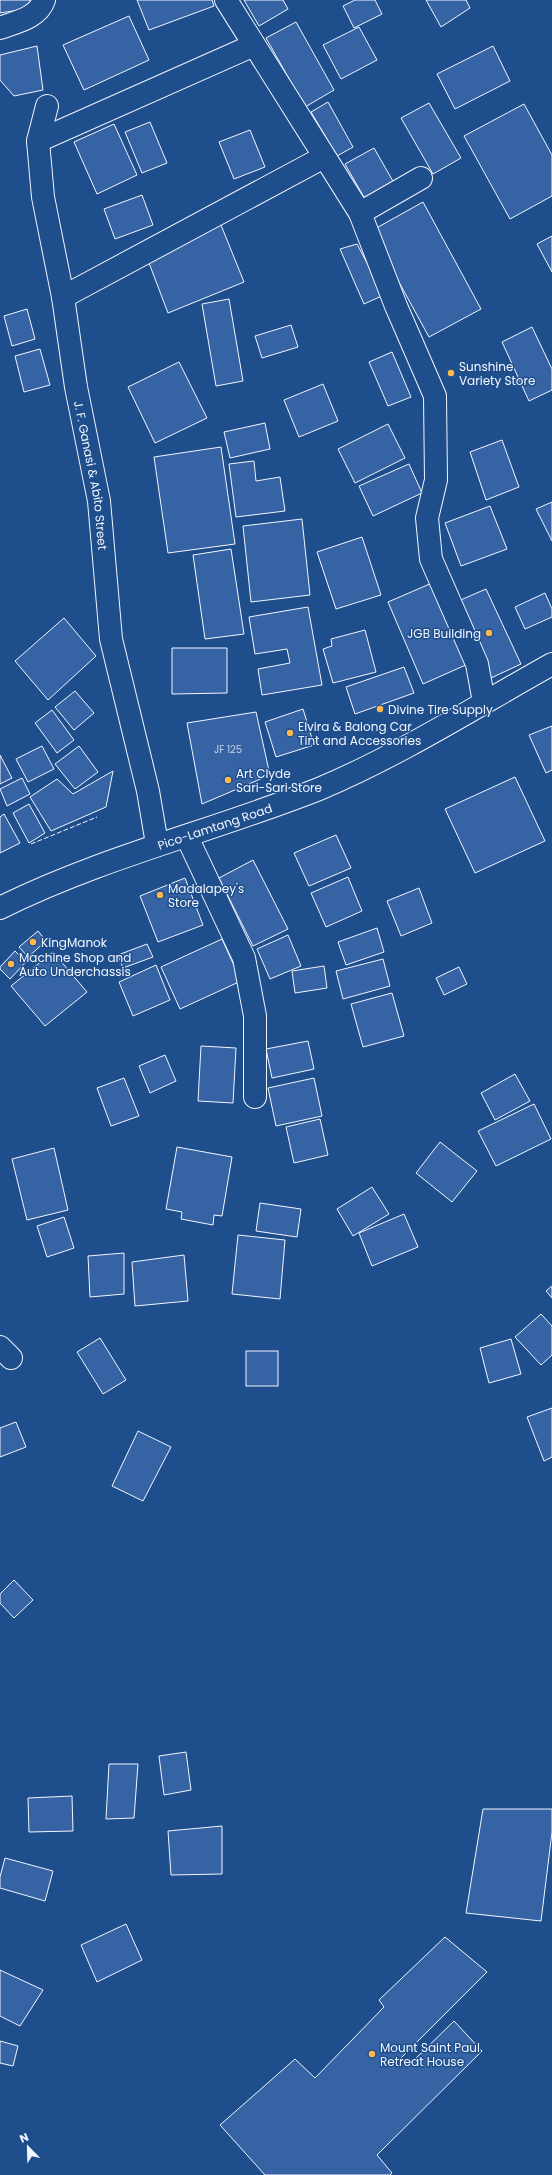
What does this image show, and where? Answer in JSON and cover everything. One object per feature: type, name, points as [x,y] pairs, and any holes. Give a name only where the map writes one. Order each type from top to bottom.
[{"type":"street","points":[[0,28],[34,14],[42,5],[44,0]]},
{"type":"street","points":[[226,0],[360,213],[396,306],[436,396],[436,480],[427,518],[432,559],[477,664],[484,702]]},
{"type":"street","points":[[38,141],[254,45]]},
{"type":"street","name":"J. F. Ganasi & Abito Street","points":[[47,106],[38,141],[43,197],[63,297],[76,386],[99,501],[112,639],[148,791],[157,844]]},
{"type":"street","points":[[63,297],[324,157]]},
{"type":"street","points":[[360,213],[422,178]]},
{"type":"street","name":"Pico-Lamtang Road","points":[[0,908],[29,893],[157,844],[187,837],[318,789],[384,760],[552,664]]},
{"type":"street","points":[[187,837],[244,958],[255,1016],[255,1097]]},
{"type":"building","points":[[0,0],[30,0],[31,8],[0,13]]},
{"type":"building","points":[[137,0],[212,0],[214,6],[149,30]]},
{"type":"building","points":[[244,0],[283,0],[288,9],[259,26]]},
{"type":"building","points":[[355,0],[375,0],[382,14],[354,28],[343,6]]},
{"type":"building","points":[[426,0],[466,0],[470,8],[441,27]]},
{"type":"building","points":[[129,16],[149,60],[84,90],[63,45]]},
{"type":"building","points":[[296,22],[334,90],[305,107],[266,38]]},
{"type":"building","points":[[359,27],[377,60],[341,79],[323,45]]},
{"type":"building","points":[[37,46],[43,90],[14,96],[0,80],[0,55]]},
{"type":"building","points":[[493,46],[510,81],[455,109],[437,74]]},
{"type":"building","points":[[328,102],[353,147],[337,156],[311,112]]},
{"type":"building","points":[[429,103],[461,158],[433,174],[401,118]]},
{"type":"building","points":[[524,104],[552,155],[552,196],[510,219],[464,136]]},
{"type":"building","points":[[150,122],[167,163],[142,173],[125,132]]},
{"type":"building","points":[[114,124],[137,175],[97,194],[74,142]]},
{"type":"building","points":[[250,130],[265,167],[234,179],[219,142]]},
{"type":"building","points":[[374,148],[394,183],[365,199],[345,164]]},
{"type":"building","points":[[142,195],[153,225],[115,239],[104,209]]},
{"type":"building","points":[[423,202],[481,309],[429,337],[371,231]]},
{"type":"building","points":[[221,225],[244,282],[168,313],[146,255]]},
{"type":"building","points":[[552,236],[552,272],[537,244]]},
{"type":"building","points":[[357,244],[384,295],[364,304],[340,249]]},
{"type":"building","points":[[229,299],[243,381],[216,386],[202,304]]},
{"type":"building","points":[[27,309],[35,339],[12,346],[4,316]]},
{"type":"building","points":[[291,325],[298,347],[262,358],[255,336]]},
{"type":"building","points":[[532,327],[552,369],[552,390],[529,401],[502,342]]},
{"type":"building","points":[[40,349],[50,385],[24,392],[15,356]]},
{"type":"building","points":[[392,352],[411,397],[388,406],[369,362]]},
{"type":"building","points":[[179,362],[207,418],[155,443],[128,387]]},
{"type":"building","points":[[323,384],[338,421],[299,437],[284,400]]},
{"type":"building","points":[[265,423],[270,449],[230,458],[224,432]]},
{"type":"building","points":[[388,424],[405,458],[355,483],[338,449]]},
{"type":"building","points":[[502,440],[519,487],[486,500],[470,452]]},
{"type":"building","points":[[221,447],[235,544],[168,553],[154,457]]},
{"type":"building","points":[[254,461],[256,481],[280,477],[285,511],[236,517],[229,464]]},
{"type":"building","points":[[409,464],[422,493],[373,516],[359,486]]},
{"type":"building","points":[[552,502],[552,541],[536,509]]},
{"type":"building","points":[[490,506],[507,549],[461,566],[445,523]]},
{"type":"building","points":[[302,519],[310,595],[251,602],[243,526]]},
{"type":"building","points":[[362,537],[381,595],[336,609],[317,552]]},
{"type":"building","points":[[231,549],[244,634],[205,639],[193,555]]},
{"type":"building","points":[[432,583],[468,664],[423,684],[388,602]]},
{"type":"building","name":"JGB Building","points":[[486,589],[521,664],[491,678],[456,602]]},
{"type":"building","points":[[545,593],[552,609],[552,617],[525,629],[515,607]]},
{"type":"building","points":[[308,607],[322,685],[262,695],[258,669],[290,663],[287,649],[255,654],[249,617]]},
{"type":"building","points":[[64,618],[96,656],[48,700],[15,661]]},
{"type":"building","points":[[365,630],[376,672],[333,683],[323,649],[332,646],[331,639]]},
{"type":"building","points":[[172,648],[227,648],[227,693],[172,694]]},
{"type":"building","points":[[404,667],[414,693],[355,714],[346,687]]},
{"type":"building","points":[[75,691],[94,713],[74,730],[55,707]]},
{"type":"building","name":"Elvira & Balong Car Tint and Accessories","points":[[303,709],[314,745],[276,757],[265,722]]},
{"type":"building","points":[[52,710],[74,740],[57,753],[35,723]]},
{"type":"building","points":[[256,712],[270,775],[202,804],[187,723]]},
{"type":"building","points":[[552,726],[552,770],[546,773],[529,735]]},
{"type":"building","points":[[42,746],[54,769],[28,782],[16,759]]},
{"type":"building","points":[[79,746],[98,772],[75,789],[55,764]]},
{"type":"building","points":[[0,755],[12,778],[0,784]]},
{"type":"building","points":[[113,771],[106,807],[51,831],[30,797],[57,779],[73,794]]},
{"type":"building","points":[[515,777],[545,841],[475,873],[445,809]]},
{"type":"building","points":[[22,778],[30,794],[7,806],[0,789]]},
{"type":"building","points":[[29,804],[45,833],[29,843],[13,813]]},
{"type":"building","points":[[4,814],[20,843],[0,853],[0,817]]},
{"type":"building","points":[[336,835],[351,868],[309,886],[294,853]]},
{"type":"building","points":[[253,860],[288,929],[253,946],[219,878]]},
{"type":"building","points":[[348,877],[362,911],[326,927],[311,893]]},
{"type":"building","points":[[185,878],[203,925],[158,942],[140,896]]},
{"type":"building","points":[[419,888],[432,923],[401,936],[387,901]]},
{"type":"building","points":[[377,928],[384,952],[346,965],[338,942]]},
{"type":"building","points":[[38,931],[46,941],[28,957],[19,947]]},
{"type":"building","points":[[288,935],[301,966],[270,979],[257,949]]},
{"type":"building","points":[[222,939],[241,981],[180,1009],[161,967]]},
{"type":"building","points":[[147,944],[153,957],[123,968],[118,955]]},
{"type":"building","points":[[15,951],[26,962],[10,979],[0,969],[0,967]]},
{"type":"building","points":[[53,952],[87,992],[45,1026],[11,986]]},
{"type":"building","points":[[383,959],[390,986],[343,999],[336,971]]},
{"type":"building","points":[[156,965],[170,1000],[133,1016],[119,982]]},
{"type":"building","points":[[324,966],[327,988],[295,993],[292,971]]},
{"type":"building","points":[[459,967],[467,984],[444,995],[436,978]]},
{"type":"building","points":[[392,993],[404,1036],[363,1047],[351,1004]]},
{"type":"building","points":[[308,1041],[314,1069],[272,1078],[266,1049]]},
{"type":"building","points":[[201,1046],[236,1048],[233,1103],[198,1101]]},
{"type":"building","points":[[165,1055],[176,1081],[150,1093],[139,1066]]},
{"type":"building","points":[[515,1074],[530,1101],[495,1120],[481,1093]]},
{"type":"building","points":[[124,1078],[139,1116],[111,1126],[97,1088]]},
{"type":"building","points":[[314,1078],[322,1116],[276,1126],[268,1088]]},
{"type":"building","points":[[534,1104],[551,1139],[496,1166],[478,1131]]},
{"type":"building","points":[[320,1119],[328,1155],[294,1163],[286,1127]]},
{"type":"building","points":[[440,1142],[477,1171],[452,1202],[416,1173]]},
{"type":"building","points":[[177,1147],[232,1157],[222,1216],[214,1215],[213,1225],[181,1219],[182,1212],[166,1209]]},
{"type":"building","points":[[54,1148],[68,1210],[27,1220],[12,1159]]},
{"type":"building","points":[[372,1187],[389,1214],[353,1236],[337,1209]]},
{"type":"building","points":[[260,1203],[301,1209],[297,1237],[256,1231]]},
{"type":"building","points":[[404,1214],[418,1247],[372,1266],[359,1233]]},
{"type":"building","points":[[64,1217],[74,1248],[47,1257],[37,1226]]},
{"type":"building","points":[[238,1235],[285,1240],[280,1299],[232,1294]]},
{"type":"building","points":[[124,1253],[124,1294],[90,1297],[88,1256]]},
{"type":"building","points":[[184,1255],[188,1301],[135,1306],[132,1262]]},
{"type":"building","points":[[552,1286],[552,1298],[546,1291]]},
{"type":"building","points":[[541,1314],[552,1326],[552,1355],[541,1365],[515,1337]]},
{"type":"building","points":[[100,1338],[126,1380],[103,1394],[77,1352]]},
{"type":"building","points":[[511,1339],[521,1374],[489,1383],[480,1348]]},
{"type":"building","points":[[246,1351],[278,1351],[278,1386],[246,1386]]},
{"type":"building","points":[[552,1408],[552,1457],[544,1461],[527,1417]]},
{"type":"building","points":[[16,1422],[26,1447],[0,1457],[0,1428]]},
{"type":"building","points":[[138,1431],[171,1447],[143,1501],[112,1486]]},
{"type":"building","points":[[14,1580],[33,1600],[14,1618],[0,1603],[0,1594]]},
{"type":"building","points":[[186,1752],[191,1790],[164,1795],[159,1756]]},
{"type":"building","points":[[109,1764],[138,1764],[134,1818],[106,1819]]},
{"type":"building","points":[[72,1796],[73,1831],[29,1832],[28,1798]]},
{"type":"building","points":[[483,1809],[552,1809],[552,1832],[541,1921],[466,1913]]},
{"type":"building","points":[[222,1826],[222,1874],[171,1875],[168,1831]]},
{"type":"building","points":[[5,1858],[53,1871],[45,1901],[0,1888],[0,1877]]},
{"type":"building","points":[[126,1924],[142,1960],[97,1982],[81,1945]]},
{"type":"building","name":"Mount Saint Paul Retreat House","points":[[445,1937],[487,1972],[401,2058],[409,2065],[454,2021],[482,2051],[377,2155],[392,2173],[390,2175],[265,2175],[220,2125],[295,2059],[315,2078],[384,2007],[379,2000]]},
{"type":"building","points":[[0,1970],[43,1990],[20,2026],[0,2016]]},
{"type":"building","points":[[0,2041],[18,2046],[13,2066],[0,2063]]},
{"type":"fence","points":[[31,844],[97,817]]},
{"type":"place","name":"Sunshine Variety Store","points":[[451,373]]},
{"type":"place","name":"JGB Building","points":[[489,633]]},
{"type":"place","name":"Divine Tire Supply","points":[[380,709]]},
{"type":"place","name":"Elvira & Balong Car Tint and Accessories","points":[[290,733]]},
{"type":"place","name":"Art Clyde Sari-Sari Store","points":[[228,780]]},
{"type":"place","name":"Madalapey's Store","points":[[160,895]]},
{"type":"place","name":"KingManok","points":[[33,942]]},
{"type":"place","name":"Machine Shop and Auto Underchassis","points":[[11,964]]},
{"type":"place","name":"Mount Saint Paul Retreat House","points":[[372,2054]]}]
